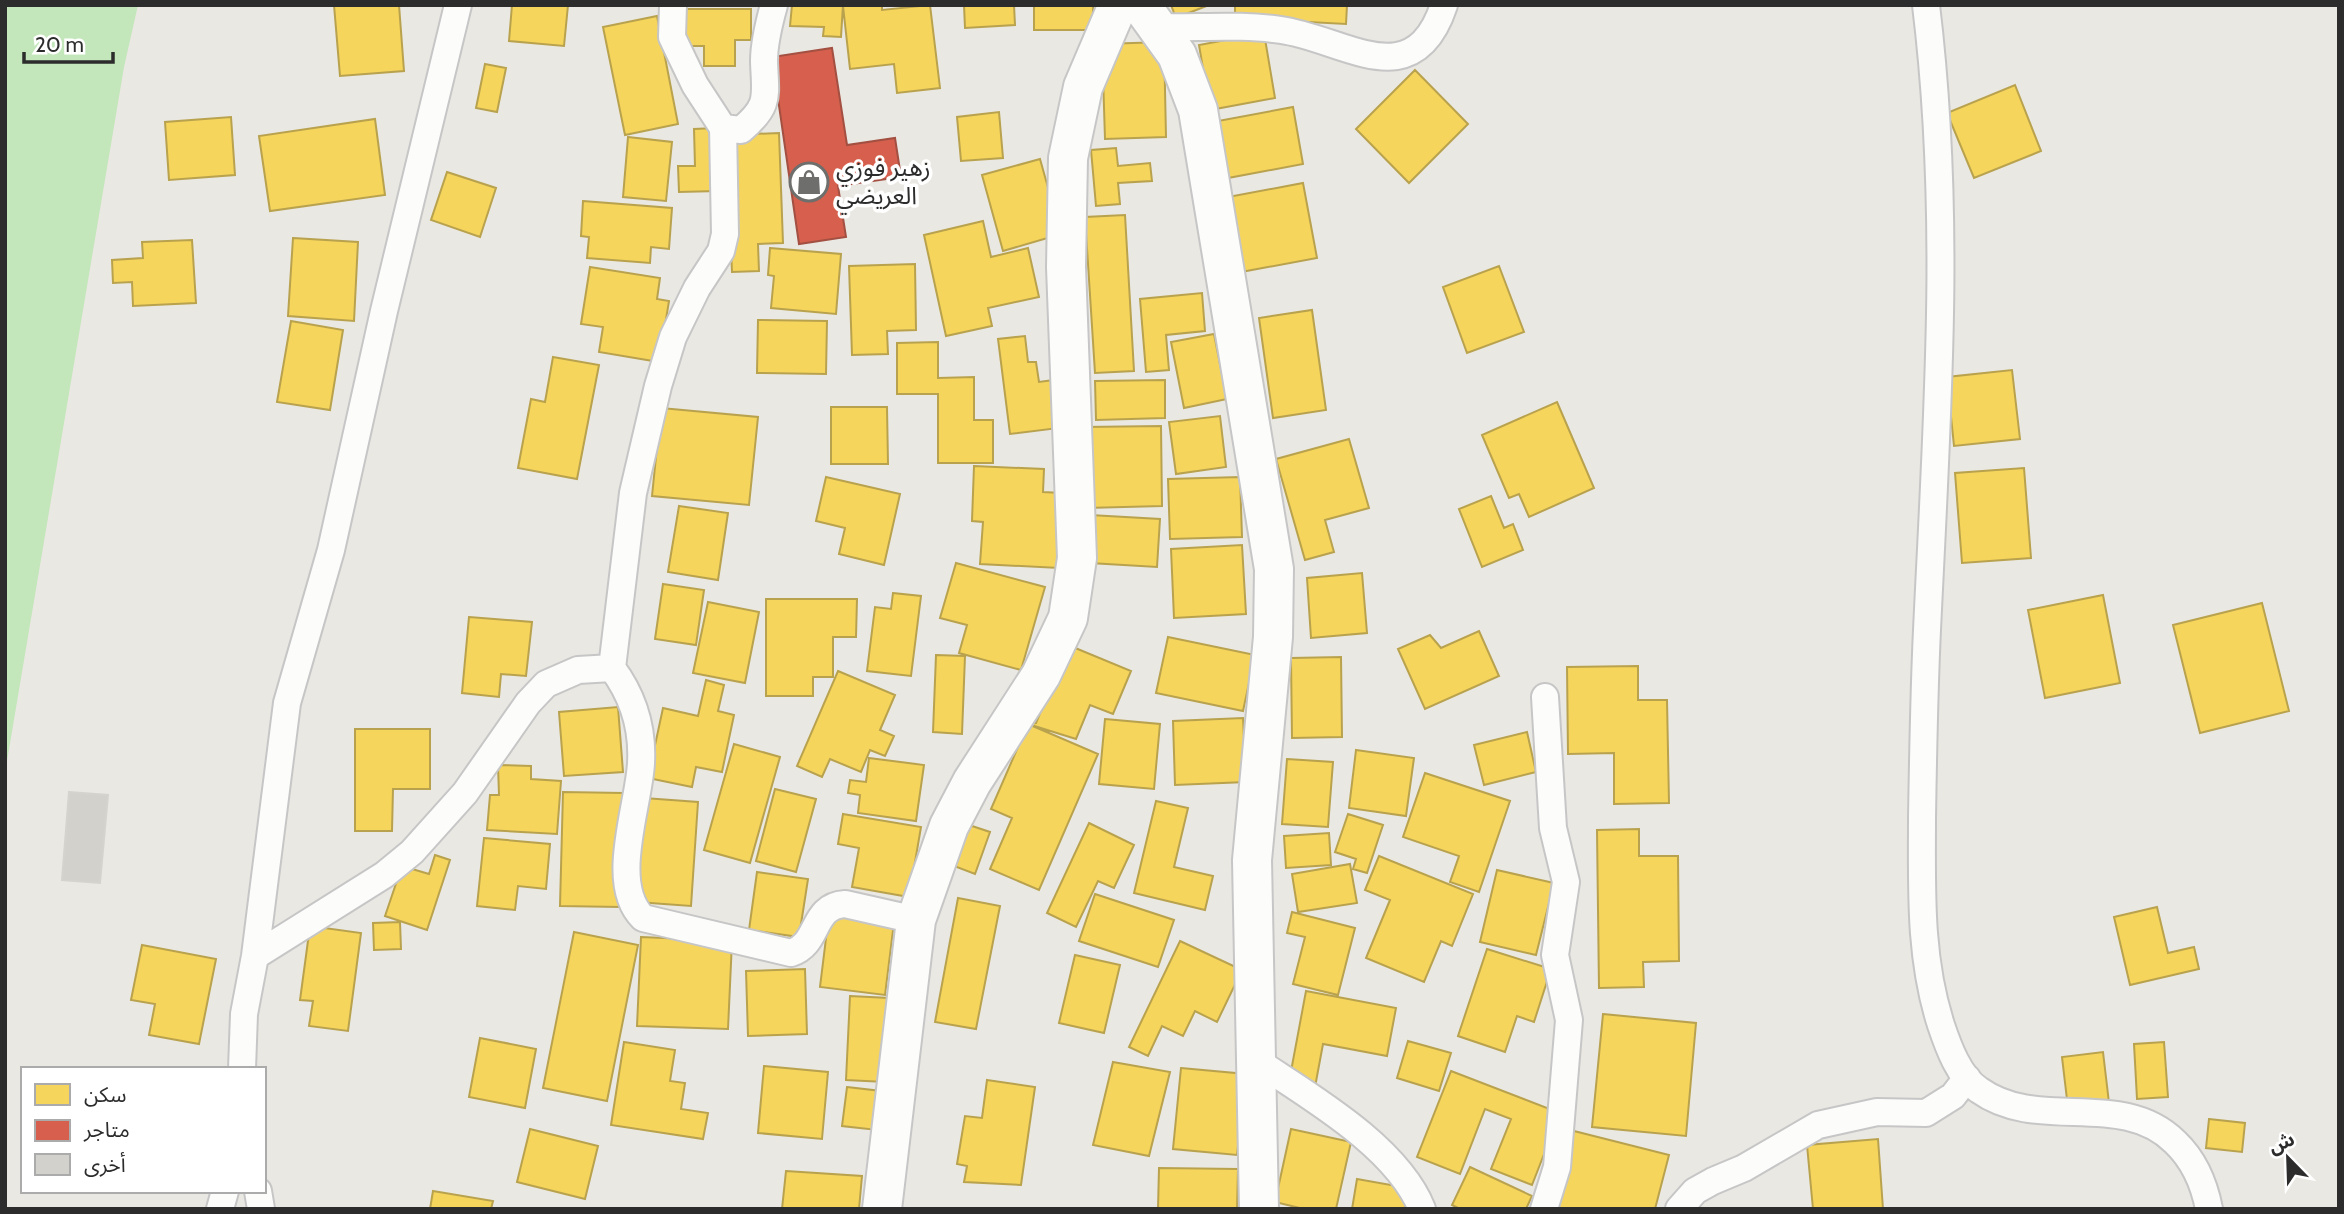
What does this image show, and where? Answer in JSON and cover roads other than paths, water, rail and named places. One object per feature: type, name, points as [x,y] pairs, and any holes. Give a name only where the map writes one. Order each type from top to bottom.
[{"type":"street","points":[[242,1067],[244,1014],[288,703],[331,550],[384,311],[458,5]]},
{"type":"street","points":[[673,5],[672,37],[695,85],[723,128],[725,234],[721,251],[697,288],[673,337],[657,386],[633,493],[612,668],[626,687],[638,718],[641,763],[634,804],[628,896],[643,918],[791,953],[808,943],[819,916],[834,904],[845,904],[916,920]]},
{"type":"street","points":[[723,128],[741,130],[759,115],[767,88],[764,59],[774,5]]},
{"type":"street","points":[[882,1209],[916,920],[935,857],[972,782],[1041,674],[1070,608],[1077,558],[1066,267],[1068,159],[1083,87],[1118,5]]},
{"type":"street","points":[[1149,16],[1282,30],[1367,57],[1384,58],[1414,49],[1428,39],[1444,5]]},
{"type":"street","points":[[1926,5],[1938,113],[1942,313],[1924,693],[1922,909],[1931,990],[1942,1026],[1967,1079],[1989,1096],[2027,1109],[2119,1114],[2138,1117],[2155,1125],[2184,1150],[2197,1170],[2209,1209]]},
{"type":"street","points":[[1149,16],[1177,55],[1198,110],[1274,569],[1273,625],[1252,860],[1259,1209]]},
{"type":"street","points":[[254,956],[304,922],[366,887],[412,852],[465,793],[528,703],[546,684],[578,670],[612,668]]},
{"type":"street","points":[[1544,1209],[1557,1167],[1569,1020],[1555,960],[1566,882],[1553,828],[1545,697]]},
{"type":"street","points":[[1258,1062],[1347,1121],[1411,1185],[1422,1209]]},
{"type":"street","points":[[1679,1209],[1695,1191],[1744,1168],[1818,1125],[1877,1112],[1926,1112],[1953,1096],[1967,1079]]},
{"type":"place","name":"زهير فوزي العريضي","points":[[809,182]]}]
